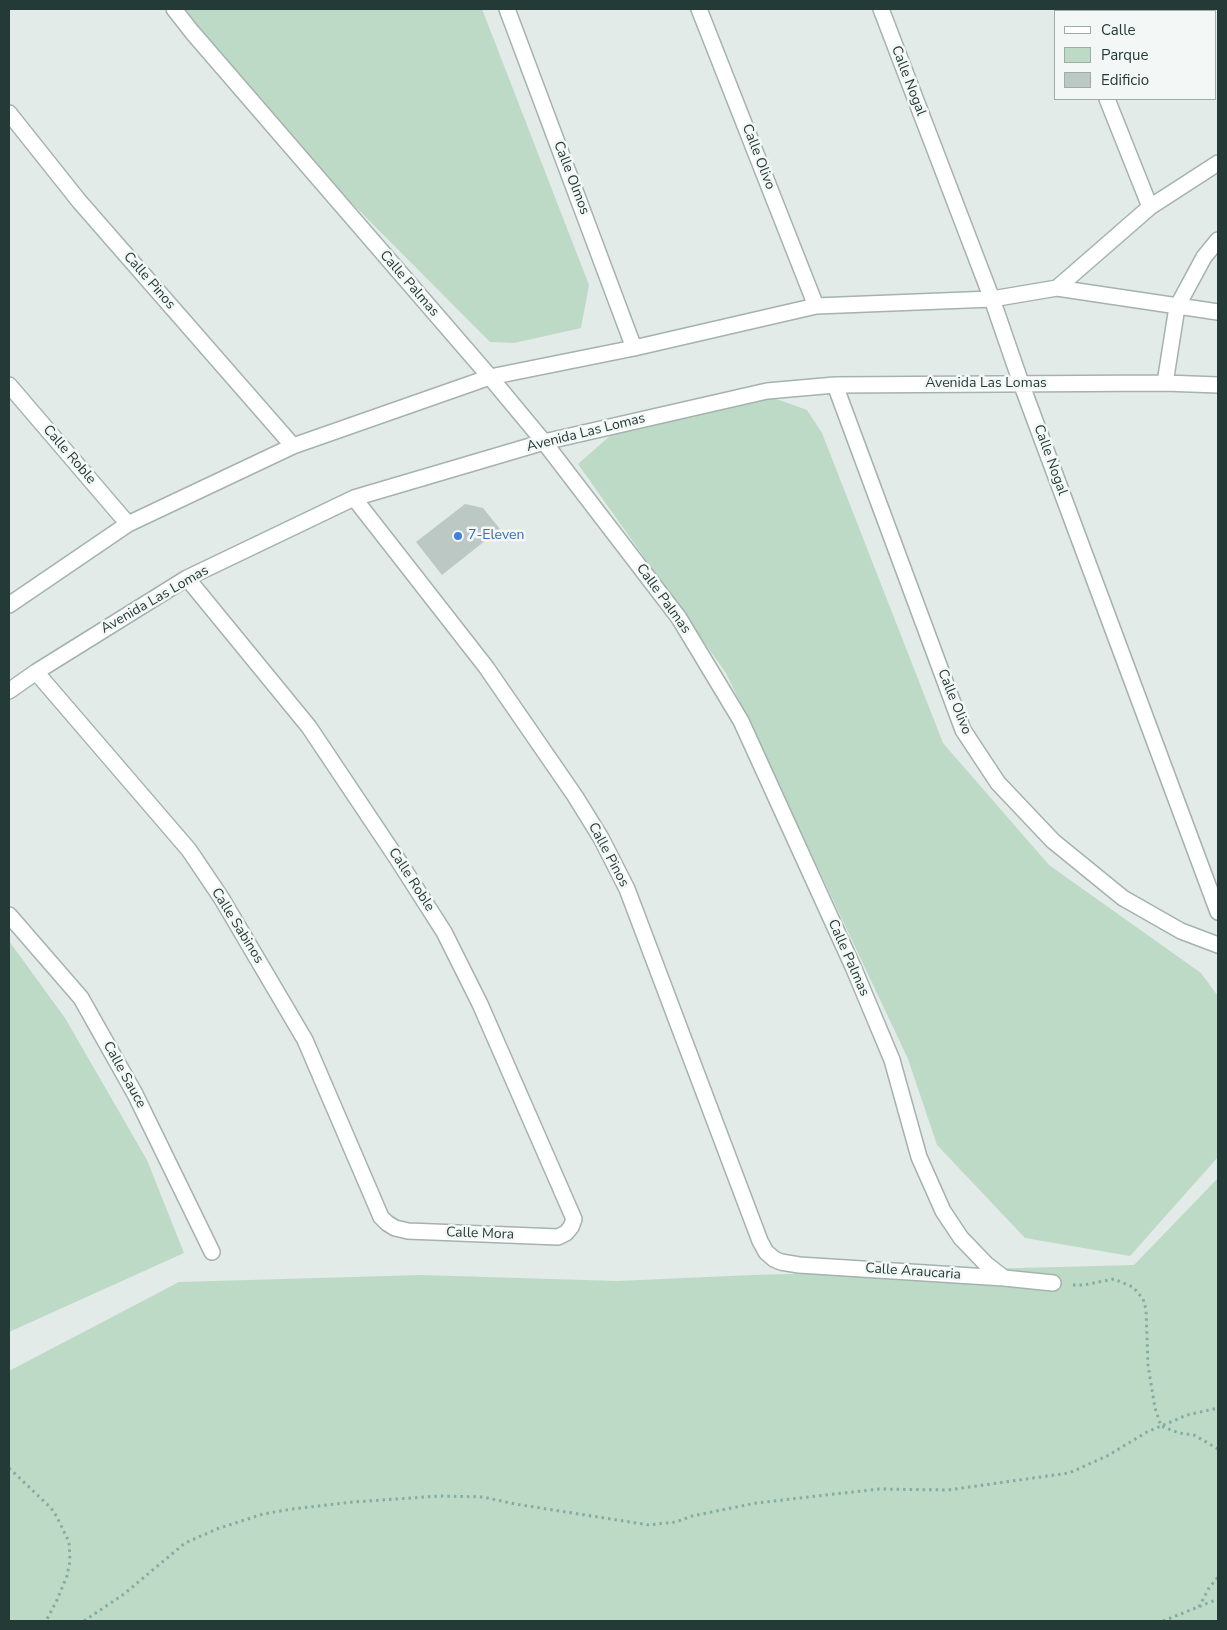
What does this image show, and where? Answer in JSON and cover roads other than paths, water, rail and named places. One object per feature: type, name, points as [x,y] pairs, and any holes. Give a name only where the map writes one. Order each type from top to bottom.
[{"type":"street","name":"Calle Palmas","points":[[174,9],[544,442],[679,618],[741,721],[854,969],[892,1060],[919,1157],[930,1185],[943,1211],[961,1238],[986,1264],[1004,1278]]},
{"type":"street","name":"Calle Olmos","points":[[507,9],[634,348]]},
{"type":"street","name":"Calle Olivo","points":[[699,9],[816,306]]},
{"type":"street","name":"Calle Nogal","points":[[881,9],[992,299],[1021,383],[1218,912]]},
{"type":"street","points":[[1107,100],[1150,207]]},
{"type":"street","name":"Calle Pinos","points":[[9,114],[79,201],[293,446]]},
{"type":"street","points":[[1057,288],[1150,207],[1218,163]]},
{"type":"street","points":[[1165,383],[1177,307],[1204,256],[1218,240]]},
{"type":"street","points":[[9,604],[128,524],[293,446],[490,377],[634,348],[816,306],[992,299],[1057,288],[1218,312]]},
{"type":"street","name":"Avenida Las Lomas","points":[[9,691],[36,672],[187,578],[354,498],[544,442],[767,391],[835,385],[1165,383],[1218,385]]},
{"type":"street","name":"Calle Roble","points":[[9,385],[128,524]]},
{"type":"street","name":"Calle Olivo","points":[[835,385],[964,730],[998,783],[1052,842],[1123,898],[1181,931],[1218,945]]},
{"type":"street","name":"Calle Pinos","points":[[354,498],[486,668],[575,796],[601,838],[627,890],[760,1241],[766,1252],[774,1259]]},
{"type":"street","name":"Calle Roble","points":[[187,578],[309,727],[444,932],[480,1004],[574,1219]]},
{"type":"street","name":"Calle Sabinos","points":[[36,672],[189,850],[222,899],[305,1040],[381,1217]]},
{"type":"street","name":"Calle Sauce","points":[[9,915],[82,998],[135,1094],[212,1252]]},
{"type":"street","name":"Calle Mora","points":[[381,1217],[395,1228],[408,1231],[558,1237],[571,1227],[574,1219]]},
{"type":"street","name":"Calle Araucaria","points":[[774,1259],[799,1265],[1004,1278],[1052,1283]]},
{"type":"place","name":"7-Eleven","points":[[458,536]]}]
